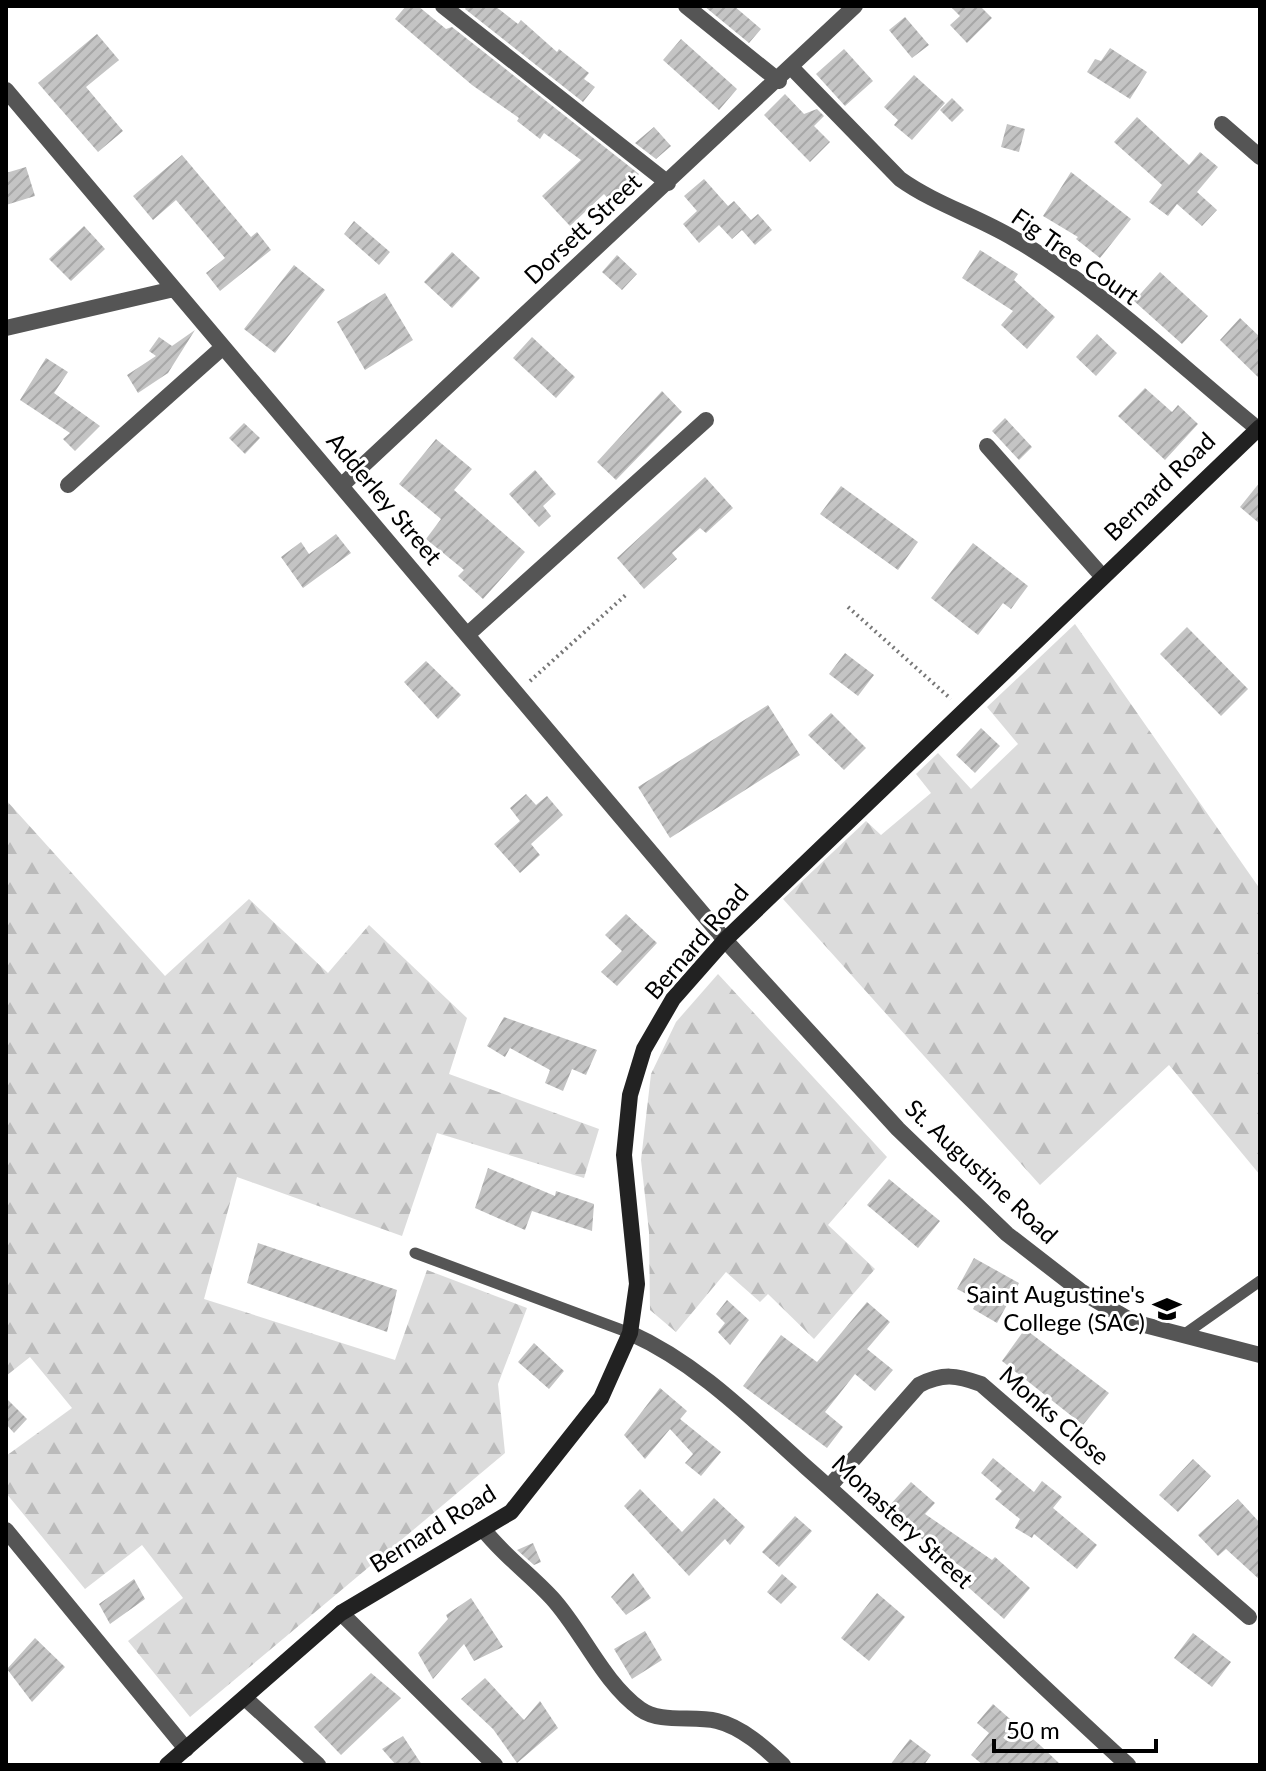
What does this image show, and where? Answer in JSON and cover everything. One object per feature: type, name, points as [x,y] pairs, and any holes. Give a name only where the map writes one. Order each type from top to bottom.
[{"type":"main road","name":"Bernard Road","points":[[167,1765],[341,1613],[511,1512],[567,1444],[601,1398],[630,1333],[637,1284],[624,1155],[630,1095],[644,1049],[673,999],[725,940],[1259,428]]},
{"type":"street","points":[[443,6],[668,183]]},
{"type":"street","points":[[686,6],[779,81]]},
{"type":"street","name":"Dorsett Street","points":[[341,486],[779,81],[855,6]]},
{"type":"street","name":"Fig Tree Court","points":[[791,67],[900,179],[920,194],[1013,238],[1091,292],[1259,428]]},
{"type":"street","name":"Adderley Street","points":[[6,90],[725,940]]},
{"type":"street","points":[[1222,124],[1260,157]]},
{"type":"street","points":[[6,328],[174,289]]},
{"type":"street","points":[[68,485],[223,347]]},
{"type":"street","points":[[467,635],[706,420]]},
{"type":"street","points":[[987,446],[1102,576]]},
{"type":"street","name":"St. Augustine Road","points":[[725,940],[898,1129],[1007,1234],[1082,1292],[1133,1322],[1260,1355]]},
{"type":"street","name":"Monastery Street","points":[[630,1333],[667,1350],[706,1378],[829,1487],[1128,1765]]},
{"type":"street","name":"Monks Close","points":[[829,1487],[919,1385],[938,1375],[955,1374],[981,1384],[1249,1617]]},
{"type":"street","points":[[483,1529],[500,1551],[553,1599],[616,1685],[639,1708],[654,1716],[715,1720],[733,1726],[783,1765]]},
{"type":"street","points":[[6,1530],[186,1749]]},
{"type":"street","points":[[341,1613],[495,1765]]},
{"type":"street","points":[[245,1698],[318,1765]]},
{"type":"lane","points":[[415,1253],[630,1333]]},
{"type":"lane","points":[[1182,1337],[1260,1281]]},
{"type":"path","points":[[517,693],[628,593]]},
{"type":"path","points":[[848,607],[963,710]]},
{"type":"green space","points":[[1075,624],[1260,889],[1260,1175],[1169,1065],[1040,1185],[783,899],[866,821],[881,835],[931,793],[916,774],[938,753],[971,789],[1018,744],[987,707]]},
{"type":"green space","points":[[6,800],[165,976],[249,899],[328,973],[369,925],[467,1018],[449,1074],[599,1129],[584,1178],[437,1133],[402,1236],[237,1177],[204,1299],[395,1360],[427,1270],[527,1308],[498,1384],[505,1453],[190,1717],[128,1641],[183,1598],[142,1545],[85,1589],[6,1493],[6,1456],[72,1408],[30,1357],[6,1376]]},
{"type":"green space","points":[[718,974],[887,1157],[828,1225],[875,1269],[814,1339],[768,1294],[760,1302],[726,1272],[676,1332],[650,1310],[649,1232],[641,1160],[651,1074],[676,1022]]},
{"type":"building","points":[[406,6],[418,6],[446,29],[452,27],[639,174],[611,202],[604,194],[570,226],[542,196],[581,160],[544,133],[540,139],[517,121],[519,118],[472,85],[395,19]]},
{"type":"building","points":[[467,6],[495,6],[518,24],[521,20],[557,52],[559,49],[589,73],[584,79],[595,87],[583,102],[465,9]]},
{"type":"building","points":[[704,6],[734,6],[761,29],[749,43]]},
{"type":"building","points":[[950,6],[980,6],[992,18],[967,43],[950,25],[960,16]]},
{"type":"building","points":[[905,17],[929,45],[912,58],[889,30]]},
{"type":"building","points":[[97,34],[119,60],[86,87],[123,131],[98,152],[38,83]]},
{"type":"building","points":[[681,39],[737,89],[719,110],[663,60]]},
{"type":"building","points":[[1110,48],[1147,72],[1130,99],[1087,72],[1095,59],[1101,61]]},
{"type":"building","points":[[844,49],[873,81],[845,106],[816,74]]},
{"type":"building","points":[[914,75],[945,103],[912,140],[894,125],[898,120],[884,107]]},
{"type":"building","points":[[785,94],[804,114],[817,109],[824,116],[814,126],[830,142],[810,162],[764,115]]},
{"type":"building","points":[[952,98],[964,110],[952,122],[940,110]]},
{"type":"building","points":[[1137,117],[1189,165],[1200,152],[1218,167],[1197,192],[1217,210],[1202,226],[1177,204],[1168,216],[1149,202],[1162,185],[1114,142]]},
{"type":"building","points":[[1007,124],[1025,129],[1019,152],[1001,147]]},
{"type":"building","points":[[654,127],[671,146],[656,159],[635,143]]},
{"type":"building","points":[[182,155],[251,237],[257,232],[271,250],[220,291],[206,273],[225,258],[176,200],[153,220],[133,196]]},
{"type":"building","points":[[26,167],[35,196],[6,205],[6,173]]},
{"type":"building","points":[[1071,172],[1131,219],[1100,258],[1076,239],[1078,237],[1043,216]]},
{"type":"building","points":[[704,179],[728,206],[734,201],[751,220],[758,214],[772,230],[755,245],[742,230],[732,239],[719,225],[699,243],[683,224],[697,211],[684,196]]},
{"type":"building","points":[[354,221],[390,252],[379,265],[344,234]]},
{"type":"building","points":[[84,226],[105,249],[71,281],[49,259]]},
{"type":"building","points":[[980,250],[1018,274],[1014,280],[1055,317],[1027,349],[1001,325],[1013,311],[962,278]]},
{"type":"building","points":[[452,252],[480,278],[452,308],[424,282]]},
{"type":"building","points":[[617,255],[637,274],[622,290],[602,272]]},
{"type":"building","points":[[294,265],[325,290],[275,353],[244,329]]},
{"type":"building","points":[[1160,272],[1208,316],[1182,344],[1134,301]]},
{"type":"building","points":[[385,293],[413,340],[365,370],[337,322]]},
{"type":"building","points":[[1240,318],[1260,337],[1260,379],[1220,340]]},
{"type":"building","points":[[195,330],[168,373],[138,393],[127,375],[156,356],[149,351],[159,337],[172,346]]},
{"type":"building","points":[[1097,334],[1117,353],[1096,376],[1076,357]]},
{"type":"building","points":[[532,337],[575,377],[556,398],[513,358]]},
{"type":"building","points":[[46,358],[68,372],[54,393],[100,426],[75,451],[63,439],[70,433],[20,400]]},
{"type":"building","points":[[1145,388],[1172,412],[1178,405],[1198,424],[1165,460],[1118,416]]},
{"type":"building","points":[[662,391],[682,412],[616,480],[597,462]]},
{"type":"building","points":[[1005,418],[1032,447],[1019,460],[992,431]]},
{"type":"building","points":[[244,423],[260,438],[245,454],[229,438]]},
{"type":"building","points":[[436,439],[472,469],[454,490],[525,552],[483,599],[458,576],[464,570],[426,539],[441,519],[399,484]]},
{"type":"building","points":[[535,470],[556,494],[543,506],[551,516],[539,527],[509,494]]},
{"type":"building","points":[[705,477],[733,508],[706,533],[700,528],[672,553],[677,559],[644,589],[617,558]]},
{"type":"building","points":[[1260,482],[1260,524],[1240,507]]},
{"type":"building","points":[[841,486],[918,542],[898,570],[820,514]]},
{"type":"building","points":[[336,534],[351,553],[303,588],[281,557],[301,542],[309,554]]},
{"type":"building","points":[[973,543],[1028,586],[1011,609],[1003,603],[978,635],[931,598]]},
{"type":"building","points":[[1187,627],[1248,689],[1221,716],[1160,654]]},
{"type":"building","points":[[845,653],[874,675],[858,696],[829,674]]},
{"type":"building","points":[[426,661],[461,695],[438,719],[404,682]]},
{"type":"building","points":[[768,705],[800,755],[670,838],[638,787]]},
{"type":"building","points":[[831,713],[866,748],[844,770],[808,735]]},
{"type":"building","points":[[981,728],[1000,746],[975,773],[956,755]]},
{"type":"building","points":[[526,794],[536,805],[547,796],[563,815],[531,844],[540,855],[520,873],[494,844],[520,821],[510,808]]},
{"type":"building","points":[[626,914],[657,943],[617,986],[601,972],[622,951],[605,935]]},
{"type":"building","points":[[504,1017],[597,1050],[586,1075],[572,1069],[563,1091],[545,1083],[550,1070],[510,1048],[505,1057],[487,1046]]},
{"type":"building","points":[[488,1168],[555,1196],[556,1191],[594,1204],[592,1231],[532,1211],[525,1230],[475,1208]]},
{"type":"building","points":[[889,1179],[940,1221],[918,1248],[867,1205]]},
{"type":"building","points":[[258,1243],[397,1290],[387,1332],[247,1283]]},
{"type":"building","points":[[974,1258],[1019,1283],[997,1323],[973,1309],[978,1300],[957,1289]]},
{"type":"building","points":[[727,1300],[749,1320],[730,1345],[718,1332],[725,1323],[716,1314]]},
{"type":"building","points":[[867,1302],[890,1322],[867,1349],[893,1370],[875,1391],[855,1374],[825,1412],[843,1427],[827,1448],[743,1386],[781,1335],[817,1362]]},
{"type":"building","points":[[1025,1329],[1109,1393],[1083,1425],[1002,1361]]},
{"type":"building","points":[[534,1343],[564,1371],[549,1389],[518,1362]]},
{"type":"building","points":[[660,1388],[687,1411],[680,1419],[721,1452],[701,1476],[685,1463],[693,1454],[670,1429],[645,1459],[624,1435]]},
{"type":"building","points":[[6,1398],[27,1419],[14,1433],[6,1424]]},
{"type":"building","points":[[993,1458],[1034,1492],[1042,1481],[1062,1497],[1053,1508],[1097,1545],[1077,1569],[1034,1534],[1032,1538],[1015,1528],[1020,1519],[995,1499],[1002,1491],[981,1473]]},
{"type":"building","points":[[1193,1459],[1211,1476],[1178,1512],[1159,1495]]},
{"type":"building","points":[[911,1482],[935,1503],[925,1514],[992,1560],[995,1557],[1030,1588],[1004,1619],[968,1587],[977,1578],[923,1540],[888,1507]]},
{"type":"building","points":[[640,1489],[682,1532],[714,1498],[745,1527],[730,1545],[725,1539],[689,1576],[624,1506]]},
{"type":"building","points":[[1238,1499],[1260,1523],[1260,1580],[1226,1549],[1218,1556],[1198,1535]]},
{"type":"building","points":[[795,1516],[812,1531],[779,1567],[762,1552]]},
{"type":"building","points":[[533,1543],[541,1562],[534,1565],[517,1550]]},
{"type":"building","points":[[633,1573],[651,1598],[626,1615],[611,1597]]},
{"type":"building","points":[[782,1574],[797,1587],[781,1604],[767,1592]]},
{"type":"building","points":[[134,1579],[145,1599],[110,1624],[99,1604]]},
{"type":"building","points":[[877,1593],[905,1617],[869,1661],[841,1638]]},
{"type":"building","points":[[471,1598],[503,1647],[474,1661],[464,1644],[433,1679],[418,1653],[448,1619],[446,1615]]},
{"type":"building","points":[[645,1631],[662,1660],[632,1679],[614,1649]]},
{"type":"building","points":[[1193,1633],[1231,1662],[1212,1687],[1174,1658]]},
{"type":"building","points":[[35,1638],[65,1667],[32,1702],[7,1669]]},
{"type":"building","points":[[371,1673],[401,1698],[341,1755],[314,1727]]},
{"type":"building","points":[[485,1678],[524,1720],[540,1701],[558,1728],[517,1763],[493,1729],[461,1699]]},
{"type":"building","points":[[993,1704],[1061,1765],[983,1765],[971,1755],[989,1733],[977,1723]]},
{"type":"building","points":[[403,1736],[422,1765],[396,1765],[382,1749]]},
{"type":"building","points":[[910,1739],[931,1755],[924,1765],[890,1765]]},
{"type":"place","name":"Saint Augustine's College (SAC)","points":[[1167,1309]]}]
